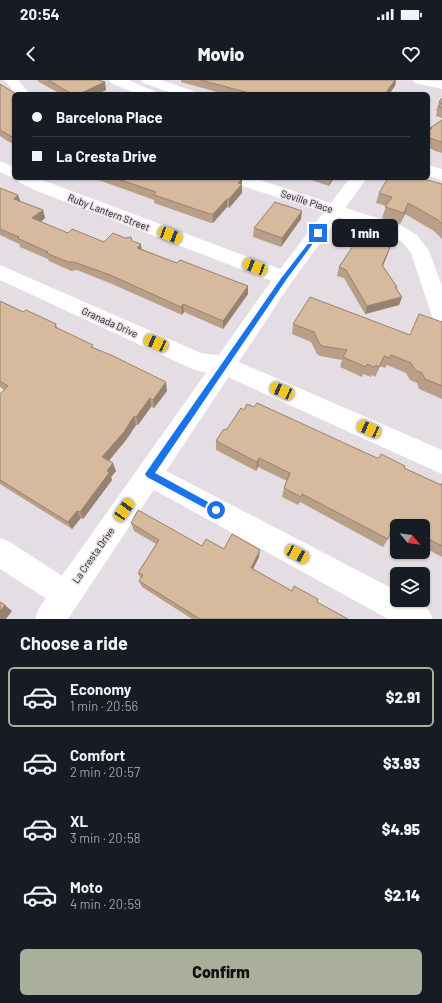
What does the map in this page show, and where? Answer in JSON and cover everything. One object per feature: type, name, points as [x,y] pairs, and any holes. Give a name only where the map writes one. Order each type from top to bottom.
[{"type":"street","points":[[11,80],[20,92]]},
{"type":"street","points":[[116,80],[144,92]]},
{"type":"street","points":[[148,80],[182,92]]},
{"type":"street","points":[[418,82],[442,85]]},
{"type":"street","points":[[0,166],[12,172]]},
{"type":"street","points":[[430,171],[442,175]]},
{"type":"street","name":"Ruby Lantern Street","points":[[28,180],[43,187],[284,278]]},
{"type":"street","name":"Seville Place","points":[[242,180],[396,230],[410,239],[420,251],[442,316]]},
{"type":"street","name":"La Cresta Drive","points":[[50,619],[284,278],[358,180]]},
{"type":"street","name":"Granada Drive","points":[[0,272],[198,362],[224,365],[442,462]]},
{"type":"street","points":[[149,474],[418,619]]},
{"type":"street","points":[[0,552],[66,595]]},
{"type":"building","points":[[48,80],[99,80],[105,82],[83,92],[69,92]]},
{"type":"building","points":[[200,80],[395,80],[386,92],[245,92]]},
{"type":"building","points":[[0,84],[13,92],[12,137],[0,130]]},
{"type":"building","points":[[442,98],[442,108],[439,107],[441,103],[439,102]]},
{"type":"building","points":[[442,120],[442,142],[430,138],[430,130],[432,128],[430,128]]},
{"type":"building","points":[[121,180],[241,180],[238,183],[242,184],[213,214],[154,195],[156,192]]},
{"type":"building","points":[[387,180],[427,180],[442,184],[442,224],[438,220],[408,203],[404,213],[385,207],[392,197],[379,193]]},
{"type":"building","points":[[0,188],[18,195],[14,199],[43,210],[32,218],[68,233],[72,229],[104,242],[113,233],[125,238],[131,237],[132,241],[141,244],[137,248],[177,263],[180,260],[248,286],[223,321],[183,304],[181,307],[110,275],[74,262],[68,262],[46,253],[48,252],[0,229]]},
{"type":"building","points":[[275,202],[302,211],[282,238],[254,228]]},
{"type":"building","points":[[377,222],[396,230],[382,265],[402,297],[367,306],[346,270],[339,267],[355,243],[365,223],[375,226]]},
{"type":"building","points":[[310,297],[410,335],[419,314],[442,322],[442,386],[425,379],[422,373],[415,370],[411,363],[391,355],[390,358],[384,356],[379,367],[376,365],[374,367],[367,364],[366,367],[343,357],[347,350],[322,346],[314,332],[293,324]]},
{"type":"building","points":[[0,301],[23,312],[26,310],[56,324],[55,327],[93,345],[91,347],[111,355],[166,382],[153,400],[150,398],[136,417],[134,416],[124,432],[102,457],[113,463],[107,471],[109,473],[80,512],[77,511],[68,522],[0,480],[0,394],[8,386],[0,381]]},
{"type":"building","points":[[257,403],[377,458],[379,458],[381,454],[405,466],[404,468],[441,485],[442,483],[442,546],[430,540],[430,519],[390,519],[390,533],[388,539],[302,494],[301,497],[284,488],[290,473],[259,458],[257,462],[216,441],[223,430],[227,429],[241,408],[244,410],[247,404],[254,407]]},
{"type":"building","points":[[138,510],[202,546],[206,539],[224,549],[232,534],[260,550],[251,568],[292,591],[294,586],[318,599],[317,602],[348,619],[200,619],[139,581],[143,575],[138,573],[159,540],[131,523]]},
{"type":"building","points":[[0,602],[5,605],[0,611]]},
{"type":"route","points":[[216,510],[149,474],[284,278],[318,233]]}]
